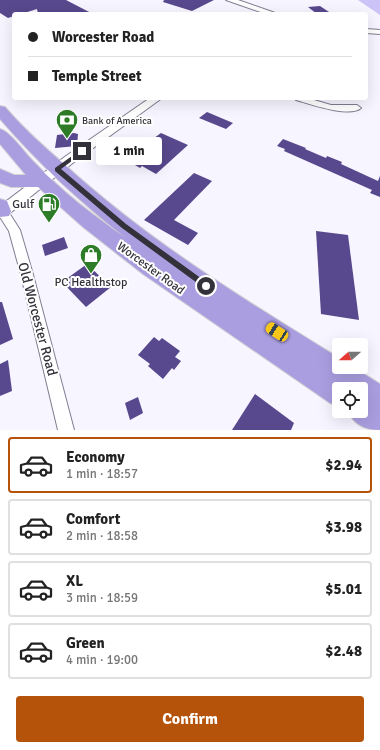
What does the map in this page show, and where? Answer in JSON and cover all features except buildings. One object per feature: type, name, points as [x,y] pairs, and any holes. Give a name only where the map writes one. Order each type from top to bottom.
[{"type":"highway","name":"Worcester Road","points":[[0,110],[82,216],[200,302],[332,389]]},
{"type":"highway","name":"Worcester Road","points":[[0,134],[50,175],[120,223],[177,266],[380,398]]},
{"type":"highway","points":[[0,175],[8,180],[50,175]]},
{"type":"highway","points":[[368,414],[380,422]]},
{"type":"street","points":[[230,0],[268,12]]},
{"type":"street","points":[[368,31],[380,32]]},
{"type":"street","points":[[1,210],[154,100]]},
{"type":"street","points":[[305,100],[330,108],[357,108]]},
{"type":"street","name":"Old Worcester Road","points":[[1,210],[14,230],[26,271],[66,430]]},
{"type":"shaded area","points":[[358,0],[380,0],[380,15]]},
{"type":"place","name":"Bank of America","points":[[67,140]]},
{"type":"place","name":"Gulf","points":[[49,224]]},
{"type":"place","name":"PC Healthstop","points":[[91,274]]},
{"type":"route","points":[[82,151],[57,169],[86,195],[149,246],[206,286]]}]
